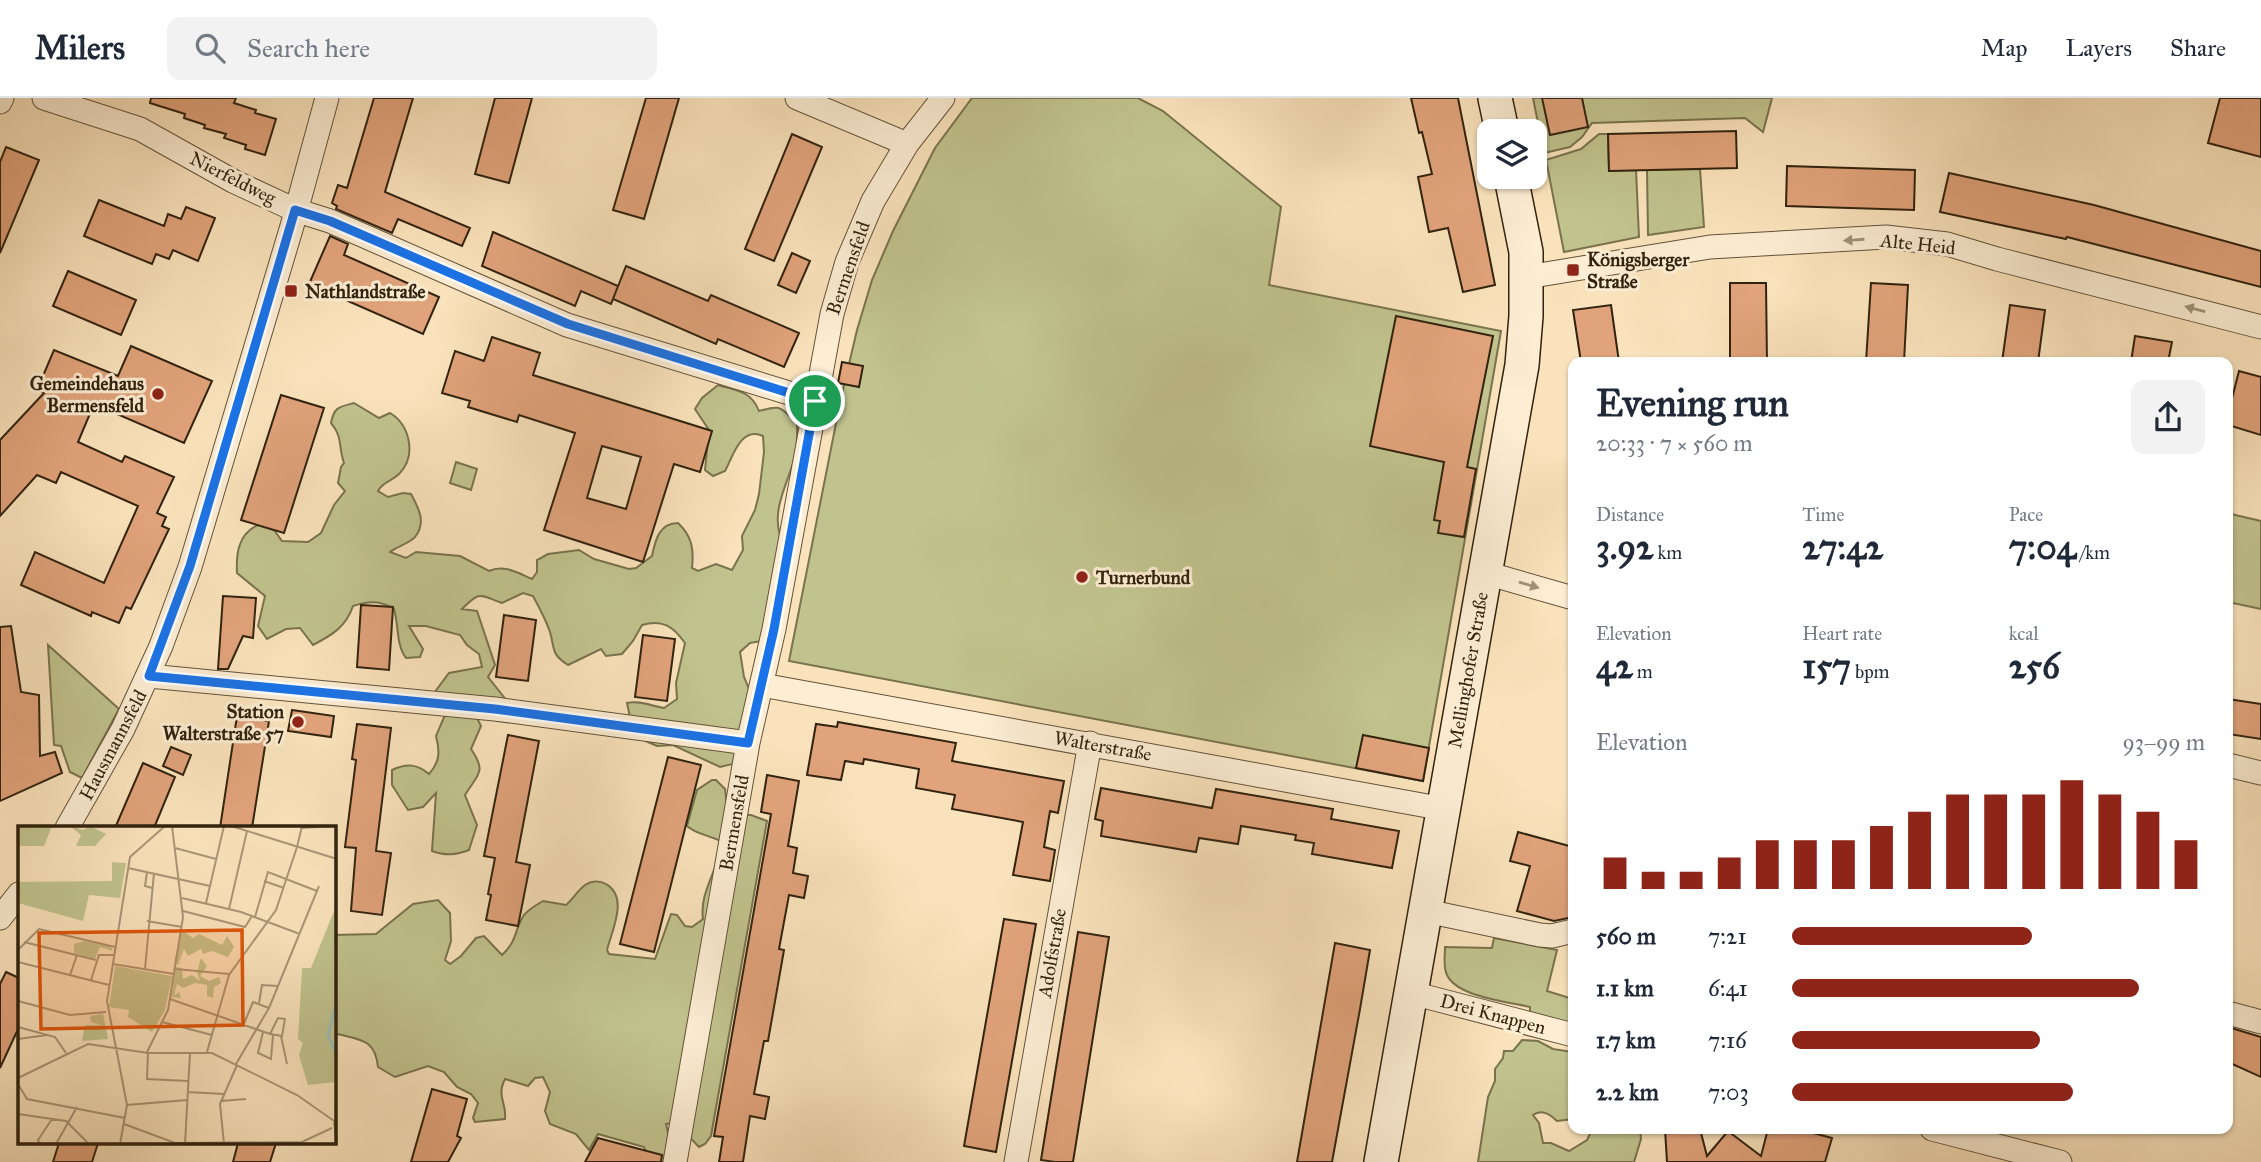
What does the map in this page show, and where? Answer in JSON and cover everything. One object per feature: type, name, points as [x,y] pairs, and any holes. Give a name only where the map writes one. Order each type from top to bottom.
[{"type":"main road","points":[[1495,98],[1499,119]]},
{"type":"main road","name":"Mellinghofer Straße","points":[[1381,1162],[1520,375],[1527,277],[1524,240],[1513,189]]},
{"type":"street","name":"Nierfeldweg","points":[[44,98],[140,129],[233,181],[295,210],[330,221],[568,324],[815,401]]},
{"type":"street","name":"Hausmannsfeld","points":[[68,826],[105,763],[149,676],[190,566],[327,98]]},
{"type":"street","points":[[797,98],[907,144]]},
{"type":"street","name":"Bermensfeld","points":[[675,1162],[748,743],[762,685],[832,314],[847,262],[870,207],[907,144],[943,98]]},
{"type":"street","name":"Alte Heid","points":[[1527,277],[1679,251],[1773,242],[1835,242],[1886,237],[1959,247],[2261,327]]},
{"type":"street","points":[[1486,573],[1568,597]]},
{"type":"street","points":[[149,676],[495,709],[748,743]]},
{"type":"street","name":"Walterstraße","points":[[762,685],[1444,808]]},
{"type":"street","name":"Adolfstraße","points":[[1016,1162],[1090,743]]},
{"type":"street","points":[[2233,766],[2261,773]]},
{"type":"street","points":[[0,918],[18,895]]},
{"type":"street","points":[[1426,911],[1539,935],[1552,936],[1568,932]]},
{"type":"street","name":"Drei Knappen","points":[[1412,993],[1568,1034]]},
{"type":"street","points":[[2233,1014],[2261,1022]]},
{"type":"street","points":[[1951,1134],[2060,1162]]},
{"type":"green space","points":[[972,98],[1138,98],[1163,111],[1281,207],[1269,285],[1501,331],[1423,781],[789,661],[841,398],[872,280],[893,231],[935,148]]},
{"type":"green space","points":[[1533,98],[1772,98],[1763,132],[1745,118],[1592,123],[1570,147],[1547,152],[1547,119],[1537,119]]},
{"type":"green space","points":[[1599,134],[1608,134],[1609,171],[1636,170],[1639,237],[1564,252],[1547,160],[1581,149]]},
{"type":"green space","points":[[1700,169],[1704,227],[1648,235],[1647,170]]},
{"type":"green space","points":[[718,385],[748,396],[759,411],[777,408],[797,422],[795,455],[779,507],[780,535],[762,641],[750,643],[740,652],[744,677],[752,696],[737,763],[720,767],[673,745],[657,746],[634,736],[627,703],[664,708],[677,699],[676,683],[685,643],[671,628],[655,623],[642,625],[622,654],[606,656],[601,649],[568,665],[556,654],[548,627],[533,596],[523,593],[502,603],[480,596],[462,609],[477,611],[495,665],[488,677],[507,701],[477,718],[481,726],[471,749],[480,768],[465,795],[477,825],[469,850],[451,854],[432,851],[436,793],[423,807],[408,810],[392,785],[392,770],[412,766],[429,774],[433,770],[438,756],[436,736],[445,715],[434,693],[449,673],[482,667],[479,654],[467,645],[460,635],[426,626],[409,626],[423,649],[420,657],[406,658],[399,641],[394,609],[374,602],[353,606],[338,630],[313,645],[300,628],[286,629],[267,639],[258,626],[265,596],[237,573],[242,539],[258,525],[274,530],[282,541],[308,542],[321,533],[334,505],[345,491],[338,483],[344,463],[339,437],[331,423],[332,418],[338,408],[354,403],[379,418],[390,413],[402,425],[409,441],[405,467],[378,491],[388,497],[411,494],[420,515],[420,526],[413,539],[390,552],[406,558],[416,552],[460,556],[489,571],[506,569],[532,579],[537,572],[537,560],[548,554],[579,550],[594,559],[629,569],[636,568],[652,556],[662,529],[678,523],[691,543],[692,568],[698,571],[716,564],[732,570],[743,550],[742,536],[755,510],[759,494],[763,436],[755,434],[743,439],[725,471],[713,476],[705,470],[709,430],[695,409],[702,398]]},
{"type":"green space","points":[[456,462],[477,469],[471,490],[450,483]]},
{"type":"green space","points":[[2233,514],[2261,521],[2261,609],[2233,603]]},
{"type":"green space","points":[[48,645],[119,709],[82,778],[70,772],[61,746],[54,745]]},
{"type":"green space","points":[[716,780],[725,789],[728,815],[751,815],[767,821],[711,1136],[705,1144],[699,1147],[676,1123],[666,1124],[669,1137],[664,1162],[650,1162],[644,1147],[598,1134],[589,1150],[576,1134],[550,1124],[545,1111],[550,1092],[543,1077],[535,1078],[528,1086],[505,1079],[501,1090],[505,1119],[475,1122],[473,1118],[478,1103],[471,1094],[457,1087],[444,1072],[428,1066],[395,1077],[378,1067],[373,1050],[364,1041],[336,1034],[336,935],[376,934],[413,904],[438,900],[450,913],[451,941],[445,960],[450,964],[461,956],[476,938],[484,936],[502,955],[511,945],[521,920],[530,909],[543,901],[566,905],[585,885],[601,882],[613,890],[618,905],[607,950],[609,954],[655,959],[671,914],[677,915],[685,926],[692,927],[703,919],[706,890],[720,852],[722,842],[687,826],[697,790]]},
{"type":"green space","points":[[1494,938],[1557,950],[1547,991],[1568,997],[1568,1025],[1530,1015],[1530,1007],[1461,989],[1447,975],[1445,947],[1492,948]]},
{"type":"green space","points":[[1522,1040],[1538,1041],[1553,1049],[1568,1051],[1568,1120],[1557,1121],[1539,1112],[1533,1115],[1539,1123],[1543,1143],[1551,1143],[1569,1151],[1587,1140],[1590,1134],[1640,1134],[1634,1162],[1478,1162],[1488,1097],[1495,1081],[1495,1069],[1503,1058],[1504,1051],[1513,1051]]},
{"type":"building","points":[[151,98],[236,98],[234,103],[276,119],[265,155],[245,149],[246,145],[224,138],[226,134],[204,128],[205,125],[184,118],[185,114],[150,103]]},
{"type":"building","points":[[374,98],[413,98],[385,192],[470,228],[462,246],[398,219],[392,233],[336,209],[337,206],[332,203],[338,185],[347,188]]},
{"type":"building","points":[[495,98],[532,98],[509,183],[475,174]]},
{"type":"building","points":[[646,98],[679,98],[644,219],[613,210]]},
{"type":"building","points":[[1411,98],[1458,98],[1495,285],[1463,292],[1448,228],[1429,232],[1418,177],[1432,174]]},
{"type":"building","points":[[1542,98],[1582,98],[1588,127],[1550,135]]},
{"type":"building","points":[[2220,98],[2261,98],[2261,157],[2208,143]]},
{"type":"building","points":[[1736,131],[1737,168],[1609,171],[1608,134]]},
{"type":"building","points":[[792,134],[822,147],[774,261],[745,249]]},
{"type":"building","points":[[6,147],[39,160],[0,253],[0,162]]},
{"type":"building","points":[[1787,166],[1915,170],[1914,210],[1786,206]]},
{"type":"building","points":[[1949,173],[2094,205],[2261,251],[2261,287],[2067,237],[2066,239],[1940,212]]},
{"type":"building","points":[[99,200],[164,226],[168,214],[181,219],[186,207],[215,218],[198,261],[173,250],[169,259],[156,254],[152,264],[84,236]]},
{"type":"building","points":[[493,232],[618,286],[611,304],[581,291],[575,306],[482,266]]},
{"type":"building","points":[[330,236],[348,244],[344,255],[439,297],[423,334],[309,284]]},
{"type":"building","points":[[792,253],[810,261],[796,293],[778,285]]},
{"type":"building","points":[[626,266],[708,301],[711,295],[799,333],[784,367],[718,339],[716,344],[613,299]]},
{"type":"building","points":[[68,271],[136,300],[121,335],[53,306]]},
{"type":"building","points":[[1730,283],[1766,283],[1767,357],[1730,357]]},
{"type":"building","points":[[1871,283],[1908,285],[1904,357],[1866,357]]},
{"type":"building","points":[[1611,305],[1618,357],[1580,357],[1573,310]]},
{"type":"building","points":[[2010,305],[2045,310],[2039,357],[2003,357]]},
{"type":"building","points":[[1396,316],[1493,336],[1467,467],[1476,469],[1464,537],[1438,533],[1440,521],[1434,520],[1444,462],[1370,446]]},
{"type":"building","points":[[2135,336],[2172,342],[2169,357],[2132,357]]},
{"type":"building","points":[[492,337],[540,353],[533,375],[712,431],[700,472],[674,464],[643,562],[544,530],[575,433],[519,415],[517,422],[468,407],[470,401],[442,393],[455,351],[484,361]],"holes":[[[602,446],[641,457],[626,509],[587,498]]]},
{"type":"building","points":[[131,346],[212,381],[184,443],[94,404],[78,442],[122,462],[125,456],[174,477],[157,513],[166,517],[162,526],[169,529],[131,609],[126,607],[119,623],[92,612],[91,616],[21,585],[35,552],[104,583],[138,506],[61,472],[56,483],[37,475],[0,516],[0,440],[44,393],[37,390],[54,350],[118,376]]},
{"type":"building","points":[[842,362],[863,366],[859,387],[838,383]]},
{"type":"building","points":[[2239,371],[2261,377],[2261,435],[2233,427],[2233,394]]},
{"type":"building","points":[[281,395],[324,408],[284,533],[241,520]]},
{"type":"building","points":[[223,596],[256,598],[253,638],[243,636],[228,669],[218,669]]},
{"type":"building","points":[[361,605],[393,607],[389,670],[357,667]]},
{"type":"building","points":[[504,615],[536,620],[528,681],[496,677]]},
{"type":"building","points":[[11,626],[21,692],[39,695],[40,756],[55,752],[62,773],[0,801],[0,627]]},
{"type":"building","points":[[643,635],[675,639],[667,701],[635,697]]},
{"type":"building","points":[[2233,700],[2261,704],[2261,739],[2233,735]]},
{"type":"building","points":[[292,710],[334,716],[331,737],[288,731]]},
{"type":"building","points":[[237,716],[269,721],[252,826],[220,826]]},
{"type":"building","points":[[838,722],[956,743],[952,761],[1064,781],[1058,813],[1050,811],[1044,847],[1055,850],[1050,881],[1013,875],[1023,822],[952,809],[955,795],[916,788],[919,769],[864,759],[863,764],[845,761],[841,780],[807,775],[816,724],[837,727]]},
{"type":"building","points":[[357,724],[391,728],[376,851],[391,853],[382,915],[351,911],[356,848],[345,847],[356,760],[352,759]]},
{"type":"building","points":[[508,735],[539,741],[516,862],[530,865],[518,926],[486,920],[495,858],[484,856]]},
{"type":"building","points":[[1363,735],[1429,748],[1423,781],[1356,768]]},
{"type":"building","points":[[171,747],[191,755],[183,775],[163,766]]},
{"type":"building","points":[[668,757],[701,765],[654,952],[620,944]]},
{"type":"building","points":[[143,763],[175,777],[155,826],[116,826]]},
{"type":"building","points":[[767,775],[799,781],[788,846],[797,848],[793,873],[808,876],[804,898],[789,895],[779,949],[784,950],[768,1041],[764,1041],[754,1094],[769,1097],[765,1119],[750,1116],[743,1162],[719,1162],[723,1137],[714,1136],[771,814],[761,812]]},
{"type":"building","points":[[1101,788],[1212,808],[1216,789],[1333,809],[1331,819],[1399,831],[1392,868],[1312,854],[1314,843],[1295,840],[1296,835],[1241,826],[1238,844],[1199,838],[1196,852],[1101,836],[1103,821],[1095,819]]},
{"type":"building","points":[[1518,832],[1568,846],[1568,918],[1554,921],[1517,911],[1530,866],[1510,861]]},
{"type":"building","points":[[1004,919],[1036,924],[996,1152],[964,1146]]},
{"type":"building","points":[[1078,932],[1109,937],[1073,1162],[1055,1162],[1041,1160]]},
{"type":"building","points":[[1335,943],[1370,950],[1360,1009],[1332,1162],[1297,1162]]},
{"type":"building","points":[[6,972],[18,978],[18,1029],[0,1068],[0,984]]},
{"type":"building","points":[[2233,1029],[2261,1037],[2261,1077],[2233,1064]]},
{"type":"building","points":[[432,1089],[467,1099],[457,1136],[461,1138],[448,1162],[411,1162]]},
{"type":"building","points":[[1665,1134],[1701,1134],[1707,1156],[1725,1134],[1732,1134],[1761,1156],[1767,1134],[1817,1134],[1832,1138],[1825,1162],[1667,1162]]},
{"type":"building","points":[[598,1138],[662,1155],[661,1162],[585,1162]]},
{"type":"building","points":[[59,1144],[98,1144],[92,1162],[53,1162]]},
{"type":"building","points":[[238,1144],[276,1144],[270,1162],[233,1162]]},
{"type":"place","name":"Königsberger Straße","points":[[1573,270]]},
{"type":"place","name":"Nathlandstraße","points":[[291,291]]},
{"type":"place","name":"Gemeindehaus Bermensfeld","points":[[158,394]]},
{"type":"place","name":"Turnerbund","points":[[1082,577]]},
{"type":"place","name":"Station Walterstraße 57","points":[[298,722]]},
{"type":"route","points":[[295,210],[330,221],[568,324],[815,401],[774,629],[748,743],[495,709],[149,676],[190,566],[295,210]]}]
